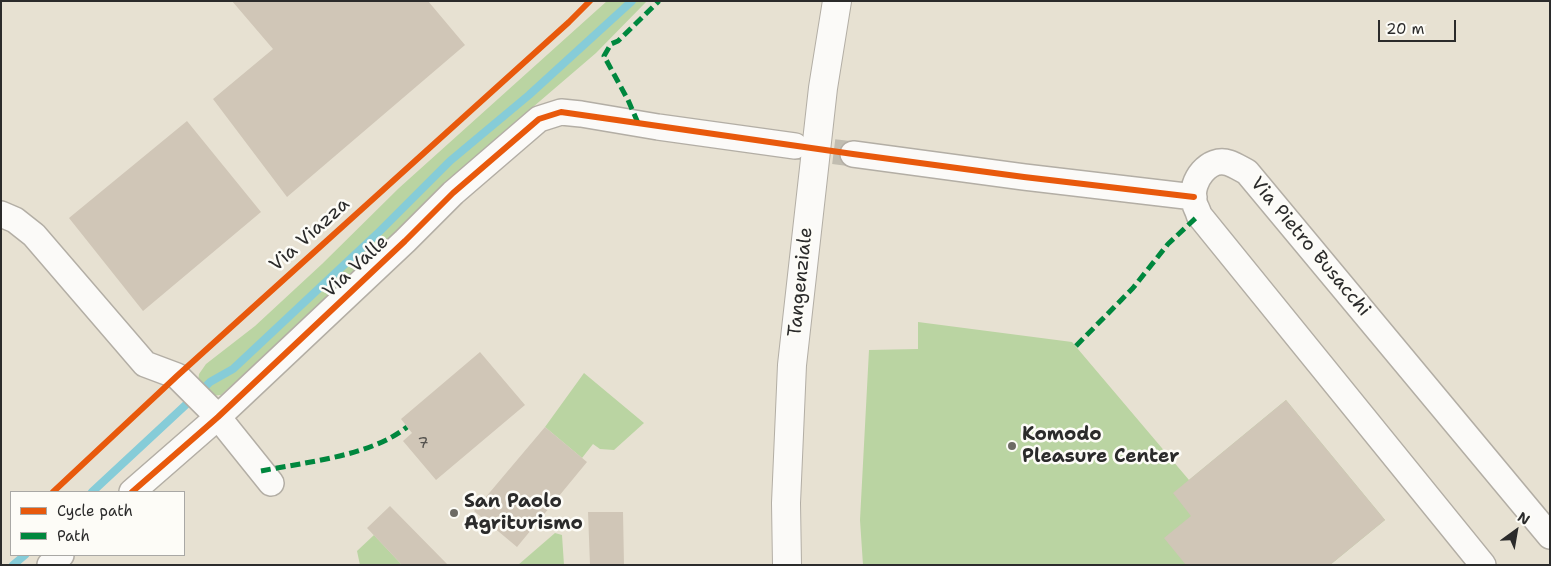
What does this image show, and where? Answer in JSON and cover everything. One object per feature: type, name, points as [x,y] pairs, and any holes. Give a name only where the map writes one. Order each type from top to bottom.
[{"type":"main road","name":"Tangenziale","points":[[787,565],[786,503],[792,365],[823,88],[837,1]]},
{"type":"street","name":"Via Valle","points":[[133,491],[218,417],[405,241],[453,193],[539,119],[561,112],[795,146]]},
{"type":"street","points":[[853,154],[1194,197],[1199,215],[1483,565]]},
{"type":"street","name":"Via Pietro Busacchi","points":[[1194,197],[1194,184],[1202,172],[1213,163],[1228,162],[1247,172],[1550,536]]},
{"type":"street","points":[[1,214],[15,220],[34,235],[145,364],[177,376],[218,417],[271,482]]},
{"type":"street","points":[[50,565],[60,556]]},
{"type":"green space","points":[[607,1],[647,1],[596,53],[449,179],[349,281],[221,395],[211,396],[198,382],[199,374],[206,364],[255,326],[322,264],[399,188]]},
{"type":"green space","name":"Komodo Pleasure Center","points":[[918,322],[1072,342],[1189,480],[1286,400],[1385,520],[1330,565],[863,565],[860,520],[869,350],[918,349]]},
{"type":"green space","points":[[584,373],[644,423],[614,450],[600,449],[593,444],[582,458],[545,427]]},
{"type":"green space","points":[[555,533],[562,535],[564,565],[518,565]]},
{"type":"green space","points":[[374,535],[402,565],[360,565],[357,551]]},
{"type":"building","points":[[232,1],[428,1],[465,45],[287,197],[213,99],[273,49]]},
{"type":"building","points":[[187,121],[261,212],[143,311],[69,218]]},
{"type":"building","points":[[480,352],[525,405],[436,480],[403,441],[412,433],[401,419]]},
{"type":"building","points":[[1286,400],[1385,520],[1330,565],[1186,565],[1164,538],[1191,516],[1173,493]]},
{"type":"building","points":[[545,427],[587,462],[517,547],[474,511]]},
{"type":"building","points":[[390,506],[448,565],[402,565],[367,528]]},
{"type":"building","points":[[588,512],[623,512],[624,565],[590,565]]},
{"type":"waterway","points":[[204,388],[210,382],[233,369],[377,234],[450,161],[529,95],[632,1]]},
{"type":"waterway","points":[[93,491],[191,400]]},
{"type":"waterway","points":[[13,565],[24,556]]},
{"type":"tunnel","points":[[797,147],[853,154]]},
{"type":"marked path","points":[[638,123],[604,56],[611,44],[618,41],[659,1]]},
{"type":"marked path","points":[[1076,346],[1133,288],[1168,244],[1199,215]]},
{"type":"marked path","points":[[261,471],[317,461],[357,451],[392,437],[407,427]]},
{"type":"cycle path","name":"Via Viazza","points":[[54,491],[177,376],[590,1]]},
{"type":"cycle path","points":[[133,491],[218,417],[405,241],[453,193],[539,119],[561,112],[1024,177],[1194,197]]},
{"type":"place","name":"Komodo Pleasure Center","points":[[1012,446]]},
{"type":"place","name":"San Paolo Agriturismo","points":[[454,513]]}]
